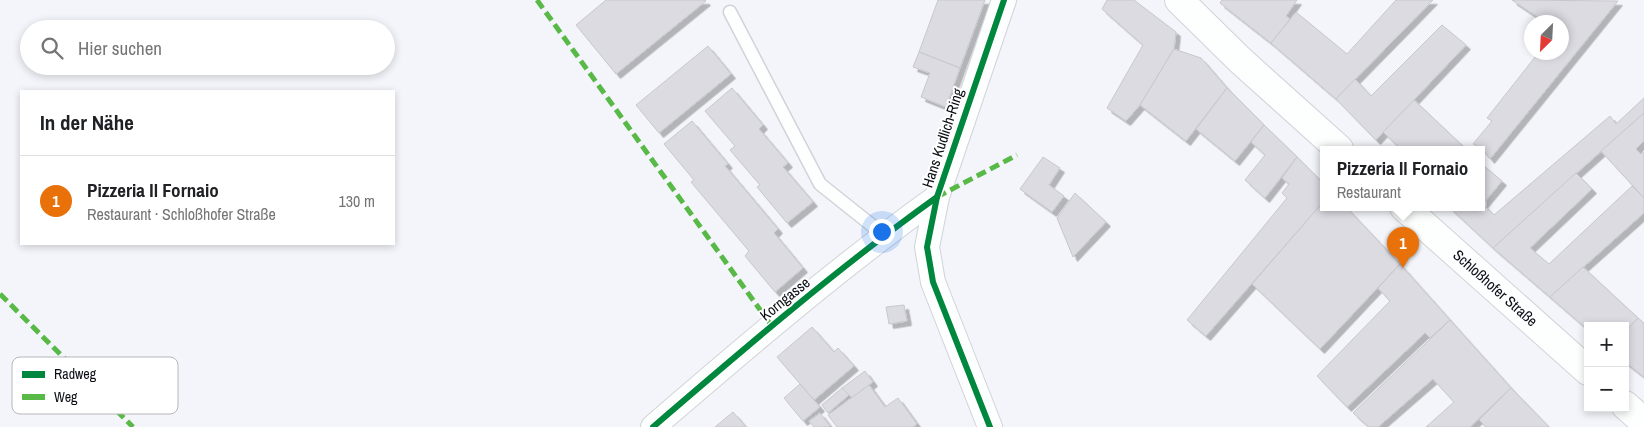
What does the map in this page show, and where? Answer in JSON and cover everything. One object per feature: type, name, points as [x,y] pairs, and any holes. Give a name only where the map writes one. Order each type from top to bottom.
[{"type":"main road","points":[[1180,0],[1240,60],[1337,146]]},
{"type":"main road","name":"Schloßhofer Straße","points":[[1408,211],[1584,367]]},
{"type":"main road","points":[[1629,409],[1644,422]]},
{"type":"street","name":"Hans Kudlich-Ring","points":[[990,427],[933,282],[927,248],[937,196],[1004,0]]},
{"type":"street","name":"Korngasse","points":[[654,427],[771,325],[884,235],[937,196]]},
{"type":"lane","points":[[730,12],[820,184],[884,235]]},
{"type":"building","points":[[606,0],[706,1],[616,74],[576,25]]},
{"type":"building","points":[[938,0],[985,0],[960,68],[919,52]]},
{"type":"building","points":[[1107,0],[1134,0],[1176,32],[1174,49],[1140,105],[1126,121],[1107,108],[1143,45],[1102,9]]},
{"type":"building","points":[[1222,0],[1297,0],[1286,16],[1290,19],[1271,43],[1220,3]]},
{"type":"building","points":[[1396,0],[1433,0],[1336,99],[1271,43],[1296,12],[1347,54]]},
{"type":"building","points":[[1512,0],[1618,1],[1490,159],[1485,153],[1485,146],[1473,144],[1492,121],[1487,118],[1533,60],[1569,60],[1569,15],[1534,15]]},
{"type":"building","points":[[1442,25],[1466,45],[1376,140],[1336,99],[1355,79],[1371,96]]},
{"type":"building","points":[[708,46],[731,74],[659,133],[636,105]]},
{"type":"building","points":[[1174,49],[1201,58],[1227,88],[1186,141],[1140,105]]},
{"type":"building","points":[[919,52],[960,68],[946,107],[921,97],[930,73],[913,67]]},
{"type":"building","points":[[732,88],[763,125],[759,129],[788,163],[783,167],[813,202],[787,223],[757,187],[760,185],[730,150],[735,146],[705,111]]},
{"type":"building","points":[[1227,88],[1264,125],[1235,161],[1196,129]]},
{"type":"building","points":[[1644,98],[1644,113],[1493,248],[1453,211],[1485,211],[1485,206],[1494,215],[1610,116],[1616,124]]},
{"type":"building","points":[[1414,100],[1463,146],[1398,146],[1383,132]]},
{"type":"building","points":[[1644,113],[1644,141],[1636,149],[1641,154],[1644,152],[1644,198],[1601,151]]},
{"type":"building","points":[[692,121],[728,164],[725,166],[778,229],[774,233],[803,268],[775,292],[745,256],[749,251],[691,182],[694,180],[664,144]]},
{"type":"building","points":[[1264,125],[1297,157],[1265,198],[1245,180],[1265,155],[1251,142]]},
{"type":"building","points":[[1043,157],[1060,168],[1049,185],[1064,196],[1052,212],[1020,189]]},
{"type":"building","points":[[1297,157],[1320,180],[1320,206],[1206,336],[1187,320],[1287,198],[1282,193],[1289,184],[1282,178]]},
{"type":"building","points":[[1485,167],[1502,181],[1485,202]]},
{"type":"building","points":[[1576,173],[1592,189],[1530,248],[1549,264],[1632,186],[1644,198],[1644,213],[1550,297],[1493,248]]},
{"type":"building","points":[[1075,193],[1106,222],[1073,257],[1057,218]]},
{"type":"building","points":[[1320,206],[1320,211],[1350,211],[1400,264],[1320,349],[1252,284]]},
{"type":"building","points":[[1400,264],[1450,320],[1430,338],[1425,333],[1347,407],[1317,376],[1390,301],[1378,288]]},
{"type":"building","points":[[1583,267],[1638,318],[1629,328],[1629,322],[1584,322],[1584,327],[1550,297]]},
{"type":"building","points":[[904,305],[907,321],[889,324],[886,307]]},
{"type":"building","points":[[1638,318],[1644,323],[1644,377],[1629,365],[1629,328]]},
{"type":"building","points":[[1450,320],[1511,388],[1470,427],[1426,427],[1454,402],[1433,379],[1378,427],[1369,427],[1353,413]]},
{"type":"building","points":[[812,327],[834,352],[838,348],[854,366],[814,400],[777,357]]},
{"type":"building","points":[[865,371],[873,382],[852,398],[842,388]]},
{"type":"building","points":[[800,384],[820,407],[803,421],[784,398]]},
{"type":"building","points":[[869,385],[885,407],[898,398],[917,424],[913,427],[837,427],[828,415]]},
{"type":"building","points":[[842,388],[849,395],[828,413],[822,405]]},
{"type":"building","points":[[1511,388],[1549,427],[1486,427],[1479,420]]},
{"type":"building","points":[[733,412],[746,427],[715,427]]},
{"type":"building","points":[[820,413],[829,427],[814,427],[809,421]]},
{"type":"marked path","points":[[537,0],[771,325]]},
{"type":"marked path","points":[[937,197],[1017,155]]},
{"type":"marked path","points":[[0,294],[63,357]]},
{"type":"marked path","points":[[120,414],[133,427]]},
{"type":"cycle path","points":[[990,427],[933,282],[927,247],[937,197],[1004,0]]},
{"type":"cycle path","points":[[653,427],[828,280],[937,197]]},
{"type":"place","name":"Pizzeria Il Fornaio","points":[[1403,268]]}]
